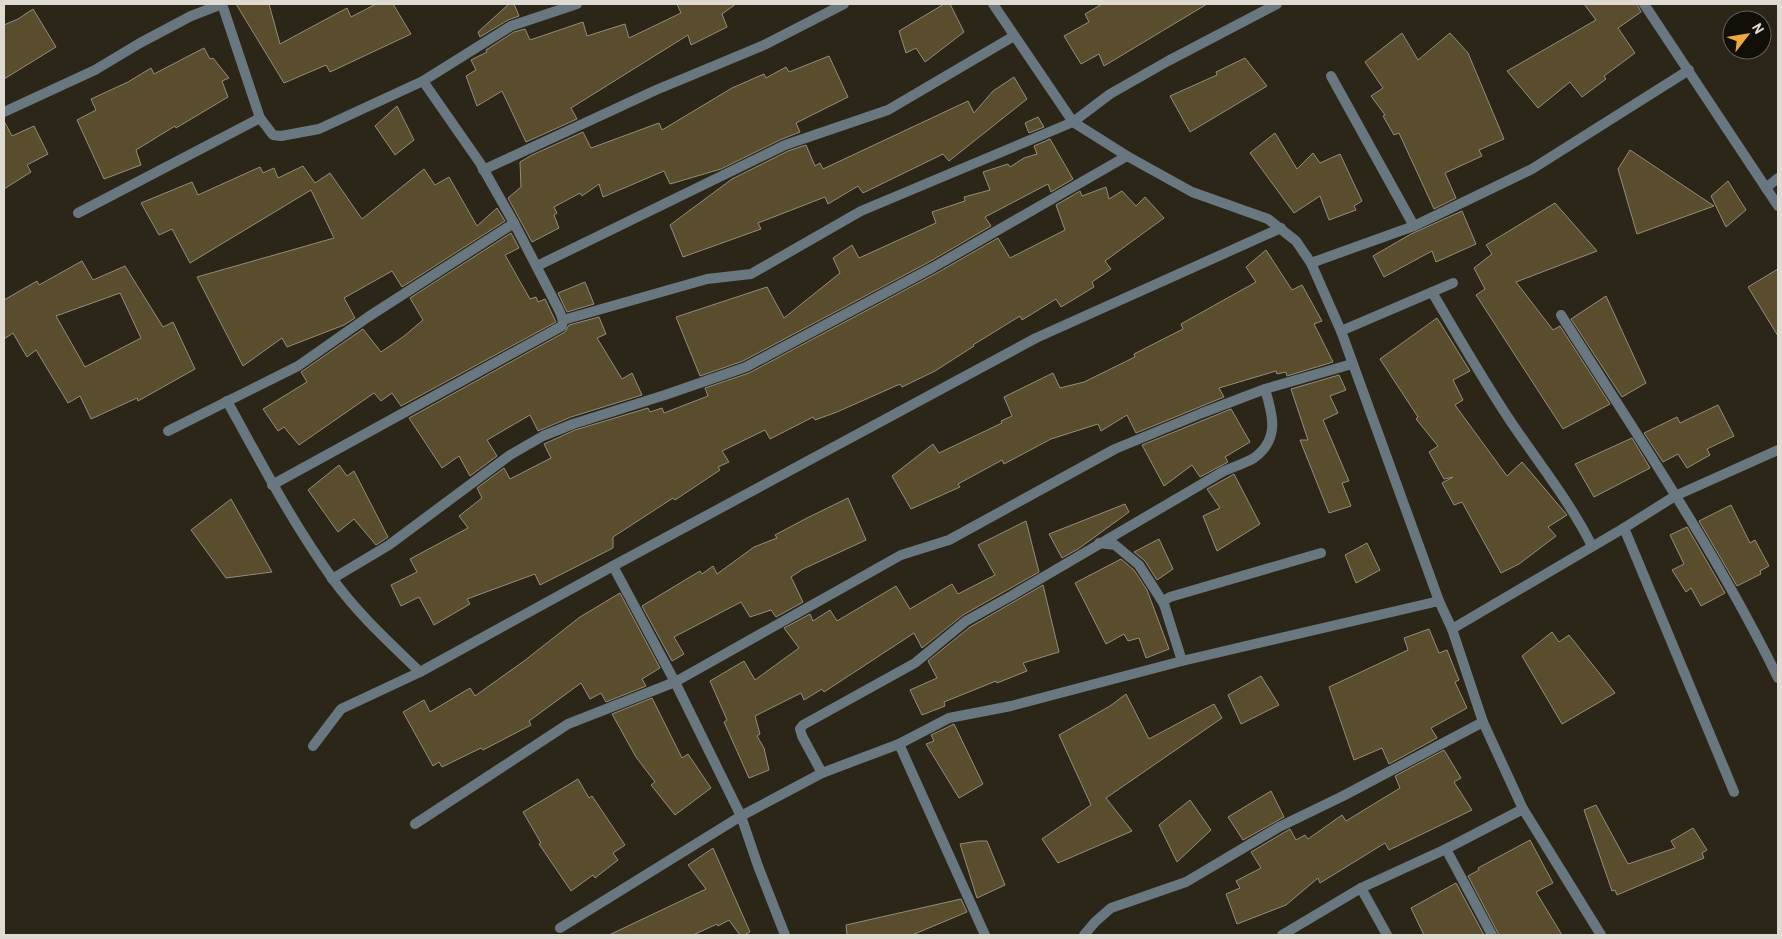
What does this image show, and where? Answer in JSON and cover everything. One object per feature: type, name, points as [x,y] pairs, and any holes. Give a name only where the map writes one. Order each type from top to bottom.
[{"type":"street","points":[[4,112],[95,70],[191,16],[222,4],[260,118],[272,135],[281,136],[319,129],[423,80],[511,26],[577,4]]},
{"type":"street","points":[[483,170],[656,90],[764,45],[844,4]]},
{"type":"street","points":[[992,4],[1073,122],[1127,156],[1192,192],[1268,219],[1296,241],[1311,263],[1341,331],[1439,601],[1452,629],[1483,722],[1524,809],[1601,935]]},
{"type":"street","points":[[562,320],[707,280],[751,274],[861,211],[1073,122],[1110,94],[1168,61],[1277,4]]},
{"type":"street","points":[[1644,4],[1778,206]]},
{"type":"street","points":[[537,266],[785,145],[888,110],[1014,36]]},
{"type":"street","points":[[1311,263],[1414,226],[1532,169],[1689,70]]},
{"type":"street","points":[[1331,76],[1414,226]]},
{"type":"street","points":[[272,485],[516,349],[562,326],[560,310],[514,223],[483,170],[423,80]]},
{"type":"street","points":[[78,213],[260,118]]},
{"type":"street","points":[[332,579],[389,545],[510,455],[542,436],[746,367],[932,268],[1127,156]]},
{"type":"street","points":[[1766,188],[1778,178]]},
{"type":"street","points":[[168,431],[298,366],[514,223]]},
{"type":"street","points":[[313,746],[340,709],[420,672],[1036,338],[1281,228]]},
{"type":"street","points":[[1341,331],[1454,283]]},
{"type":"street","points":[[1432,292],[1476,367],[1509,419],[1575,514],[1592,546]]},
{"type":"street","points":[[1561,315],[1675,496],[1751,622],[1778,678]]},
{"type":"street","points":[[415,824],[568,724],[675,682],[901,555],[948,540],[1115,449],[1265,389],[1352,364]]},
{"type":"street","points":[[822,773],[802,736],[800,729],[803,725],[915,663],[966,621],[1224,471],[1253,458],[1268,443],[1272,432],[1272,412],[1265,389]]},
{"type":"street","points":[[227,401],[272,485],[332,579],[375,629],[420,672]]},
{"type":"street","points":[[1452,629],[1675,496],[1777,453]]},
{"type":"street","points":[[1624,528],[1734,792]]},
{"type":"street","points":[[1100,543],[1115,545],[1139,565],[1164,604],[1182,661]]},
{"type":"street","points":[[1164,604],[1165,600],[1170,597],[1320,553]]},
{"type":"street","points":[[613,566],[675,682],[741,816],[783,935]]},
{"type":"street","points":[[560,928],[741,816],[822,773],[899,744],[949,718],[1011,706],[1182,661],[1439,601]]},
{"type":"street","points":[[1084,935],[1111,908],[1186,882],[1279,826],[1344,796],[1483,722]]},
{"type":"street","points":[[899,744],[985,935]]},
{"type":"street","points":[[1282,935],[1361,888],[1446,849],[1524,809]]},
{"type":"street","points":[[1446,849],[1492,935]]},
{"type":"street","points":[[1361,888],[1387,935]]},
{"type":"building","points":[[236,4],[269,4],[280,44],[347,8],[351,17],[376,4],[393,4],[411,34],[330,72],[326,65],[284,83]]},
{"type":"building","points":[[509,4],[514,4],[519,16],[508,20],[480,37],[478,32]]},
{"type":"building","points":[[677,4],[736,4],[722,14],[727,27],[691,45],[688,35],[571,108],[577,119],[526,142],[502,91],[477,106],[466,76],[476,70],[471,60],[487,52],[486,50],[514,32],[525,29],[530,40],[583,22],[587,36],[625,24],[629,38],[681,13]]},
{"type":"building","points":[[944,4],[950,4],[964,32],[925,62],[916,48],[906,53],[899,31]]},
{"type":"building","points":[[1102,4],[1207,4],[1104,66],[1099,54],[1081,64],[1064,36],[1089,22],[1085,14]]},
{"type":"building","points":[[1584,4],[1637,4],[1641,12],[1618,28],[1635,53],[1604,76],[1606,79],[1582,97],[1570,82],[1538,108],[1507,71],[1596,20]]},
{"type":"building","points":[[33,9],[56,47],[4,79],[4,25],[18,19]]},
{"type":"building","points":[[1402,33],[1418,60],[1450,33],[1468,53],[1504,139],[1479,150],[1482,156],[1445,173],[1456,198],[1434,209],[1399,133],[1394,135],[1383,116],[1385,115],[1371,96],[1383,88],[1365,62]]},
{"type":"building","points":[[204,48],[210,59],[213,58],[229,78],[222,81],[228,97],[136,150],[141,165],[104,179],[77,120],[96,110],[91,99],[128,82],[151,68],[154,74]]},
{"type":"building","points":[[829,56],[848,97],[796,123],[800,132],[721,169],[670,184],[664,171],[603,197],[599,184],[582,196],[580,193],[554,207],[557,213],[554,215],[559,228],[532,242],[508,198],[521,187],[520,162],[583,132],[591,148],[659,123],[662,130],[732,88],[764,74],[766,78],[786,67],[789,72]]},
{"type":"building","points":[[1245,58],[1267,86],[1190,132],[1170,96],[1217,75],[1216,72]]},
{"type":"building","points":[[1014,77],[1027,99],[949,161],[943,154],[863,193],[858,186],[828,204],[825,197],[758,223],[761,229],[683,257],[670,225],[732,179],[788,151],[806,145],[815,166],[820,163],[823,169],[968,101],[974,113],[993,91]]},
{"type":"building","points":[[397,106],[414,140],[395,155],[375,126]]},
{"type":"building","points":[[1038,117],[1044,127],[1029,133],[1025,123]]},
{"type":"building","points":[[4,121],[12,136],[34,126],[48,154],[27,165],[31,172],[4,189]]},
{"type":"building","points":[[1275,133],[1297,169],[1313,153],[1320,163],[1340,154],[1362,201],[1354,206],[1356,210],[1329,220],[1320,196],[1294,213],[1250,153]]},
{"type":"building","points":[[1050,139],[1073,179],[1051,192],[1048,184],[985,217],[991,226],[929,262],[743,361],[700,376],[676,317],[767,287],[784,318],[840,273],[833,258],[852,245],[859,258],[936,223],[932,212],[965,201],[964,197],[990,190],[983,172],[1008,164],[1010,167],[1024,158],[1037,154],[1034,146]]},
{"type":"building","points":[[1630,150],[1714,206],[1637,234],[1618,169]]},
{"type":"building","points":[[303,166],[315,183],[330,173],[362,219],[424,169],[435,185],[449,177],[477,226],[497,208],[505,221],[402,287],[392,271],[344,298],[355,318],[344,325],[287,347],[282,338],[243,366],[197,277],[334,238],[311,190],[190,263],[172,229],[159,235],[141,203],[192,182],[198,195],[260,167],[263,173],[274,168],[278,178]]},
{"type":"building","points":[[1728,181],[1746,210],[1726,227],[1711,196]]},
{"type":"building","points":[[1106,187],[1109,199],[1122,191],[1136,206],[1145,197],[1164,218],[1105,261],[1111,269],[1092,282],[1094,287],[1061,307],[1056,299],[1022,320],[1020,316],[935,371],[902,387],[900,384],[815,420],[813,417],[770,439],[765,430],[722,451],[729,462],[718,467],[720,470],[675,500],[673,498],[613,537],[613,548],[540,585],[535,574],[467,599],[470,604],[434,625],[419,597],[401,606],[391,585],[417,572],[410,559],[468,528],[459,516],[482,498],[477,488],[504,468],[510,479],[551,458],[544,444],[575,430],[648,408],[650,412],[662,408],[664,413],[708,396],[705,388],[749,373],[935,274],[998,238],[1010,258],[1065,230],[1056,205],[1080,191],[1082,196]]},
{"type":"building","points":[[1555,203],[1597,251],[1516,282],[1553,330],[1560,326],[1610,404],[1563,429],[1476,295],[1485,289],[1474,268],[1492,254],[1486,245]]},
{"type":"building","points":[[1462,211],[1476,244],[1436,262],[1432,251],[1384,277],[1373,256],[1411,234]]},
{"type":"building","points":[[511,233],[519,248],[505,255],[530,299],[536,297],[538,302],[545,299],[556,322],[401,406],[392,393],[381,401],[374,393],[299,445],[284,427],[278,431],[263,409],[307,382],[301,372],[363,329],[381,352],[423,320],[410,298]]},
{"type":"building","points":[[1266,250],[1292,290],[1302,285],[1322,321],[1314,324],[1333,362],[1287,376],[1286,372],[1277,374],[1276,371],[1219,388],[1224,397],[1136,433],[1127,415],[1101,431],[1098,424],[1051,439],[1004,464],[1002,460],[958,484],[960,487],[911,509],[892,476],[933,444],[939,453],[1002,423],[1001,421],[1012,416],[1004,397],[1053,373],[1060,388],[1084,382],[1135,357],[1134,354],[1183,329],[1181,324],[1256,282],[1246,267]]},
{"type":"building","points":[[82,261],[93,280],[125,266],[163,327],[173,322],[195,369],[138,401],[137,398],[91,419],[80,396],[68,403],[36,350],[27,357],[13,333],[4,339],[4,300],[37,281],[39,285]],"holes":[[[120,293],[141,338],[85,367],[56,316]]]},
{"type":"building","points":[[1778,269],[1778,336],[1748,287]]},
{"type":"building","points":[[585,282],[594,304],[567,312],[558,293]]},
{"type":"building","points":[[1606,296],[1646,383],[1622,397],[1571,319]]},
{"type":"building","points":[[599,317],[606,334],[597,338],[622,379],[632,373],[642,395],[571,417],[538,431],[530,415],[487,440],[497,456],[470,476],[459,456],[442,468],[409,418],[565,332],[569,325]]},
{"type":"building","points":[[1437,318],[1470,371],[1453,380],[1463,400],[1455,405],[1507,476],[1522,462],[1567,515],[1548,527],[1556,536],[1519,564],[1501,573],[1462,502],[1454,505],[1442,483],[1453,477],[1444,479],[1429,452],[1438,446],[1416,419],[1418,417],[1380,359]]},
{"type":"building","points":[[1339,375],[1346,390],[1330,396],[1338,413],[1323,420],[1349,481],[1342,483],[1351,506],[1329,513],[1300,440],[1308,440],[1291,389]]},
{"type":"building","points":[[1718,405],[1734,436],[1707,449],[1710,455],[1687,468],[1678,454],[1663,462],[1644,433],[1677,417],[1680,423]]},
{"type":"building","points":[[1231,409],[1250,442],[1225,457],[1228,462],[1200,477],[1192,465],[1164,486],[1142,445]]},
{"type":"building","points":[[1632,438],[1650,468],[1594,497],[1575,464]]},
{"type":"building","points":[[339,465],[347,476],[354,471],[388,537],[376,545],[354,519],[338,532],[308,490]]},
{"type":"building","points":[[1234,474],[1260,524],[1217,551],[1203,516],[1220,508],[1207,489]]},
{"type":"building","points":[[848,498],[866,540],[803,569],[791,577],[803,602],[776,617],[771,610],[750,617],[741,602],[674,637],[684,654],[672,661],[642,606],[700,571],[702,574],[713,566],[717,574],[754,547],[777,538],[775,535]]},
{"type":"building","points":[[231,499],[272,572],[226,578],[191,530]]},
{"type":"building","points":[[1125,504],[1129,512],[1078,549],[1062,558],[1049,534]]},
{"type":"building","points":[[1731,505],[1750,543],[1755,540],[1769,566],[1760,571],[1761,574],[1737,586],[1699,521]]},
{"type":"building","points":[[1026,521],[1039,572],[963,615],[922,648],[914,633],[824,692],[822,689],[804,700],[801,693],[755,716],[760,734],[757,736],[764,748],[769,770],[749,778],[724,722],[727,720],[710,681],[744,661],[755,680],[799,648],[784,628],[810,614],[813,621],[830,610],[837,621],[896,586],[910,609],[952,584],[958,594],[995,575],[978,545]]},
{"type":"building","points":[[1687,527],[1725,593],[1701,606],[1691,588],[1686,592],[1672,570],[1684,564],[1670,535]]},
{"type":"building","points":[[1159,539],[1173,569],[1157,580],[1145,561],[1134,552]]},
{"type":"building","points":[[1367,543],[1380,570],[1356,583],[1345,555]]},
{"type":"building","points":[[1121,559],[1134,570],[1147,590],[1169,649],[1146,658],[1139,638],[1128,641],[1124,634],[1106,644],[1075,583]]},
{"type":"building","points":[[1043,585],[1059,652],[1023,663],[1027,671],[944,702],[945,706],[922,715],[910,690],[937,678],[928,661],[970,627]]},
{"type":"building","points":[[620,593],[660,668],[642,679],[646,686],[606,702],[601,693],[590,699],[581,683],[529,721],[531,725],[483,750],[481,748],[442,767],[439,762],[433,766],[403,712],[424,700],[430,712],[470,688],[475,696],[580,617]]},
{"type":"building","points":[[1429,629],[1439,653],[1447,650],[1459,680],[1455,682],[1467,708],[1431,728],[1437,738],[1389,764],[1382,748],[1354,760],[1329,687],[1408,650],[1404,638]]},
{"type":"building","points":[[1552,632],[1559,642],[1569,635],[1615,693],[1562,724],[1522,656]]},
{"type":"building","points":[[1261,676],[1279,705],[1241,724],[1228,695]]},
{"type":"building","points":[[1126,694],[1149,739],[1214,704],[1222,718],[1106,798],[1132,831],[1058,863],[1042,839],[1091,805],[1059,735],[1110,706]]},
{"type":"building","points":[[652,698],[682,758],[688,754],[711,788],[675,815],[651,785],[655,782],[636,757],[612,714]]},
{"type":"building","points":[[954,724],[983,784],[959,798],[926,744],[934,741],[931,735]]},
{"type":"building","points":[[1444,750],[1461,778],[1454,782],[1472,810],[1389,850],[1385,843],[1320,883],[1318,878],[1286,905],[1237,924],[1226,894],[1240,888],[1236,881],[1261,868],[1251,852],[1290,829],[1296,840],[1305,835],[1308,839],[1342,815],[1346,821],[1400,788],[1395,776]]},
{"type":"building","points":[[578,779],[589,798],[592,796],[625,845],[613,853],[618,860],[595,878],[593,875],[571,891],[539,844],[541,843],[523,812]]},
{"type":"building","points":[[1271,791],[1284,817],[1243,840],[1228,817]]},
{"type":"building","points":[[1190,800],[1211,830],[1177,862],[1159,825]]},
{"type":"building","points":[[1596,805],[1628,864],[1675,848],[1671,841],[1693,828],[1707,850],[1702,853],[1704,858],[1617,895],[1615,890],[1612,891],[1584,810]]},
{"type":"building","points":[[1530,840],[1553,883],[1536,892],[1562,935],[1499,935],[1468,876],[1479,870],[1478,868]]},
{"type":"building","points":[[987,841],[1005,885],[977,898],[960,844]]},
{"type":"building","points":[[713,848],[750,932],[740,935],[729,920],[693,935],[609,935],[706,889],[688,865]]},
{"type":"building","points":[[1456,883],[1484,935],[1424,935],[1411,908]]},
{"type":"building","points":[[961,899],[967,912],[912,935],[847,935],[846,925]]}]
